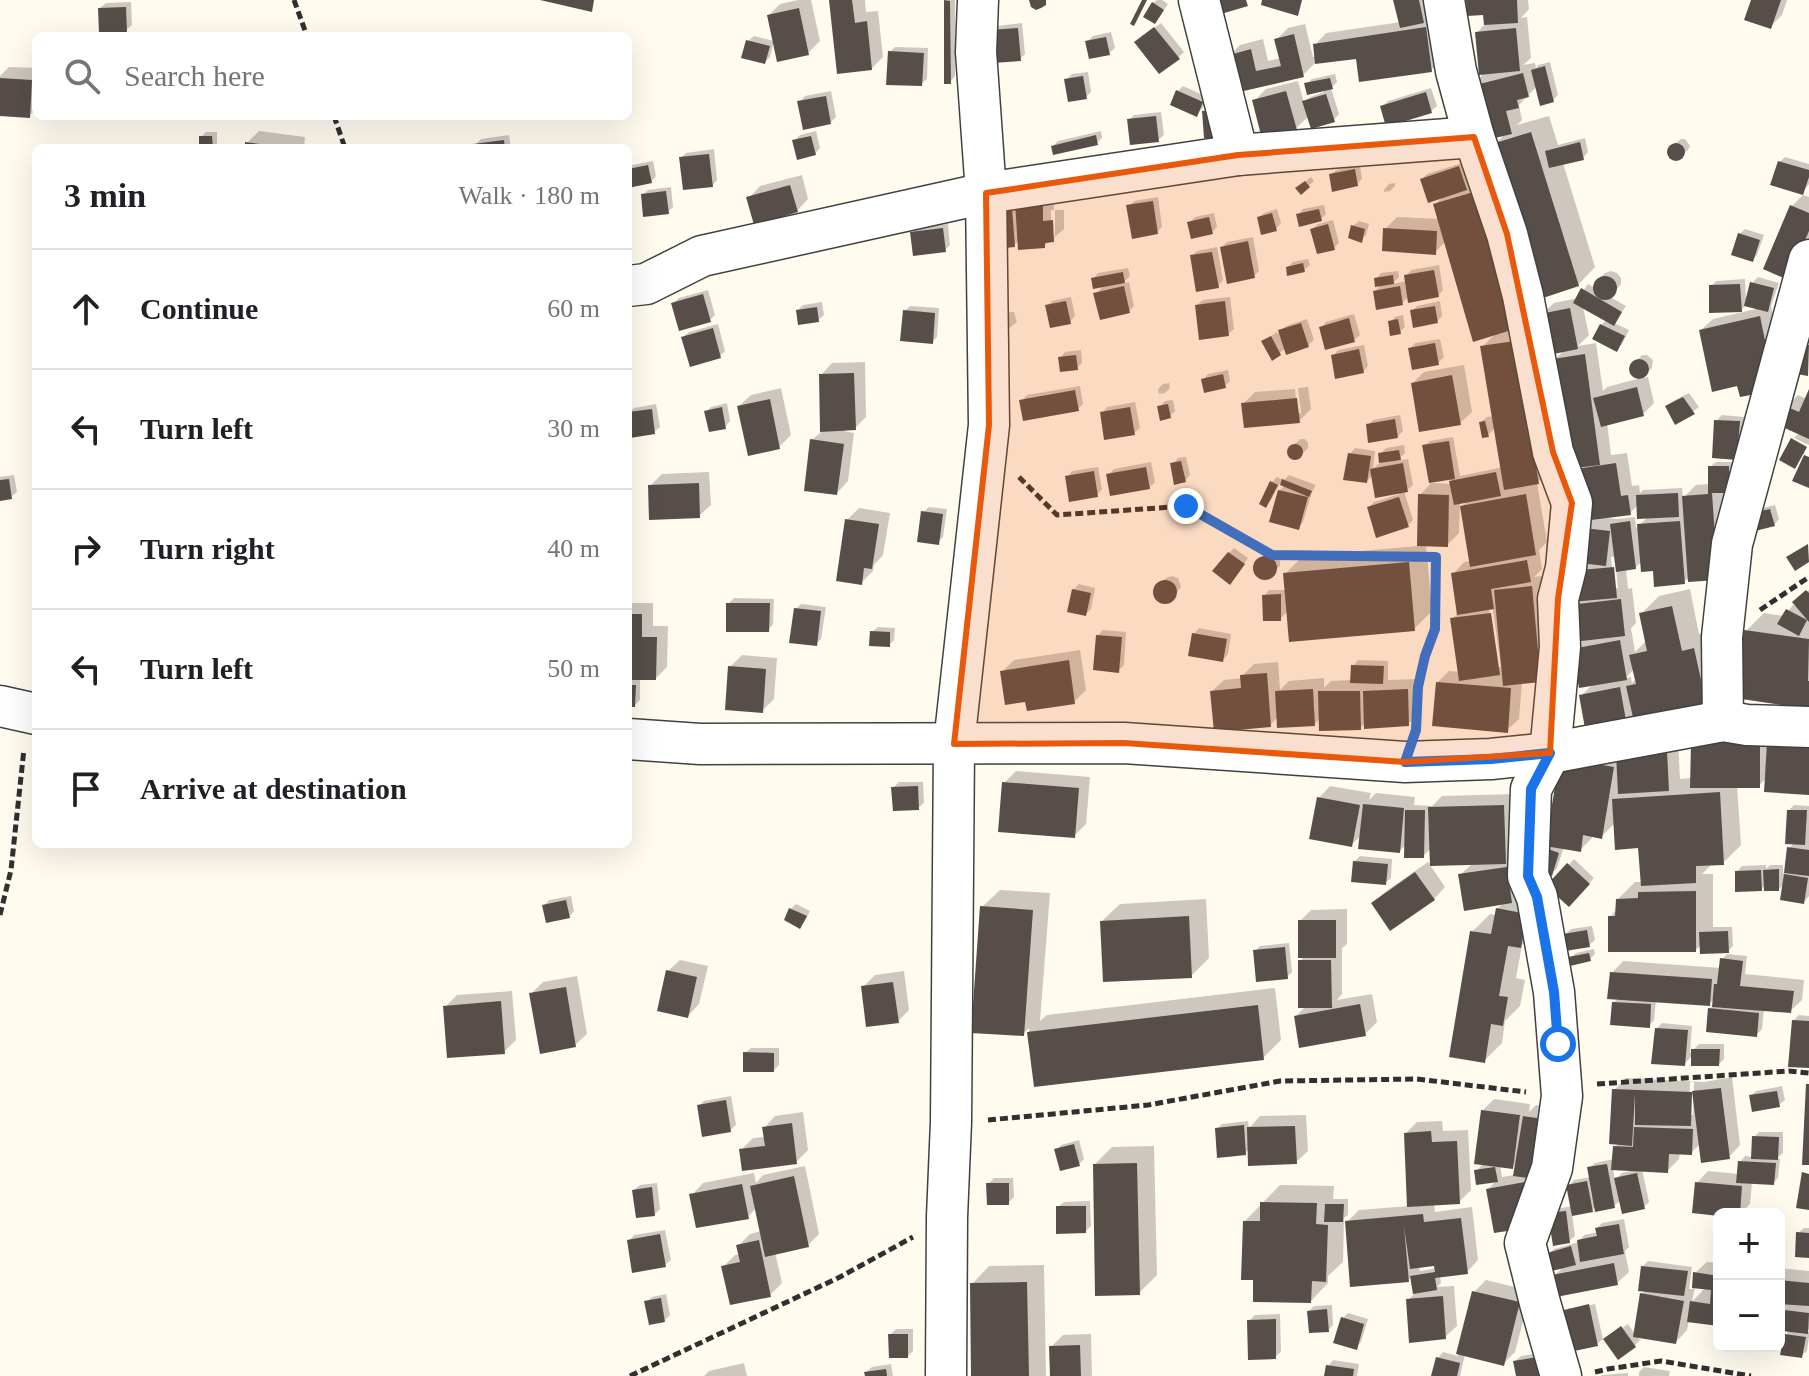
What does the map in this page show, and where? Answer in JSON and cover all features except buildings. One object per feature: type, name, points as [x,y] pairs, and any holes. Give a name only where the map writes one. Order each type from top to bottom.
[{"type":"street","points":[[946,1376],[954,744],[989,425],[986,193],[976,52],[978,0]]},
{"type":"street","points":[[1199,0],[1238,155]]},
{"type":"street","points":[[1444,0],[1456,71],[1474,137],[1507,234],[1523,296],[1553,452],[1572,503],[1566,568],[1558,599],[1560,647],[1550,753],[1531,789],[1528,876],[1537,897],[1554,992],[1562,1096],[1552,1168],[1525,1243],[1561,1376]]},
{"type":"street","points":[[632,286],[646,284],[702,256],[986,193],[1238,155],[1474,137]]},
{"type":"street","points":[[1723,721],[1722,637],[1732,544],[1809,260]]},
{"type":"street","points":[[632,739],[700,744],[1124,743],[1405,762],[1550,753],[1723,721],[1809,727]]},
{"type":"path","points":[[294,0],[306,32]]},
{"type":"path","points":[[335,120],[344,144]]},
{"type":"path","points":[[988,445],[1057,515],[1186,506],[1272,555],[1436,557],[1435,629],[1420,677],[1416,730],[1405,762]]},
{"type":"path","points":[[1722,637],[1809,577]]},
{"type":"path","points":[[0,915],[11,870],[21,710]]},
{"type":"path","points":[[951,1122],[1148,1105],[1280,1081],[1417,1079],[1562,1096],[1578,1086],[1789,1071],[1809,1073]]},
{"type":"path","points":[[630,1376],[840,1277],[947,1217]]},
{"type":"path","points":[[1583,1376],[1661,1361],[1751,1376]]},
{"type":"highlighted area","points":[[1474,137],[1507,234],[1553,452],[1572,503],[1558,599],[1550,753],[1405,762],[1124,743],[954,744],[989,425],[986,193],[1238,155]]},
{"type":"route","points":[[1186,506],[1272,555],[1436,557],[1435,629],[1418,687],[1416,730],[1405,762],[1550,753],[1531,789],[1528,876],[1537,897],[1554,992],[1558,1044]]}]
